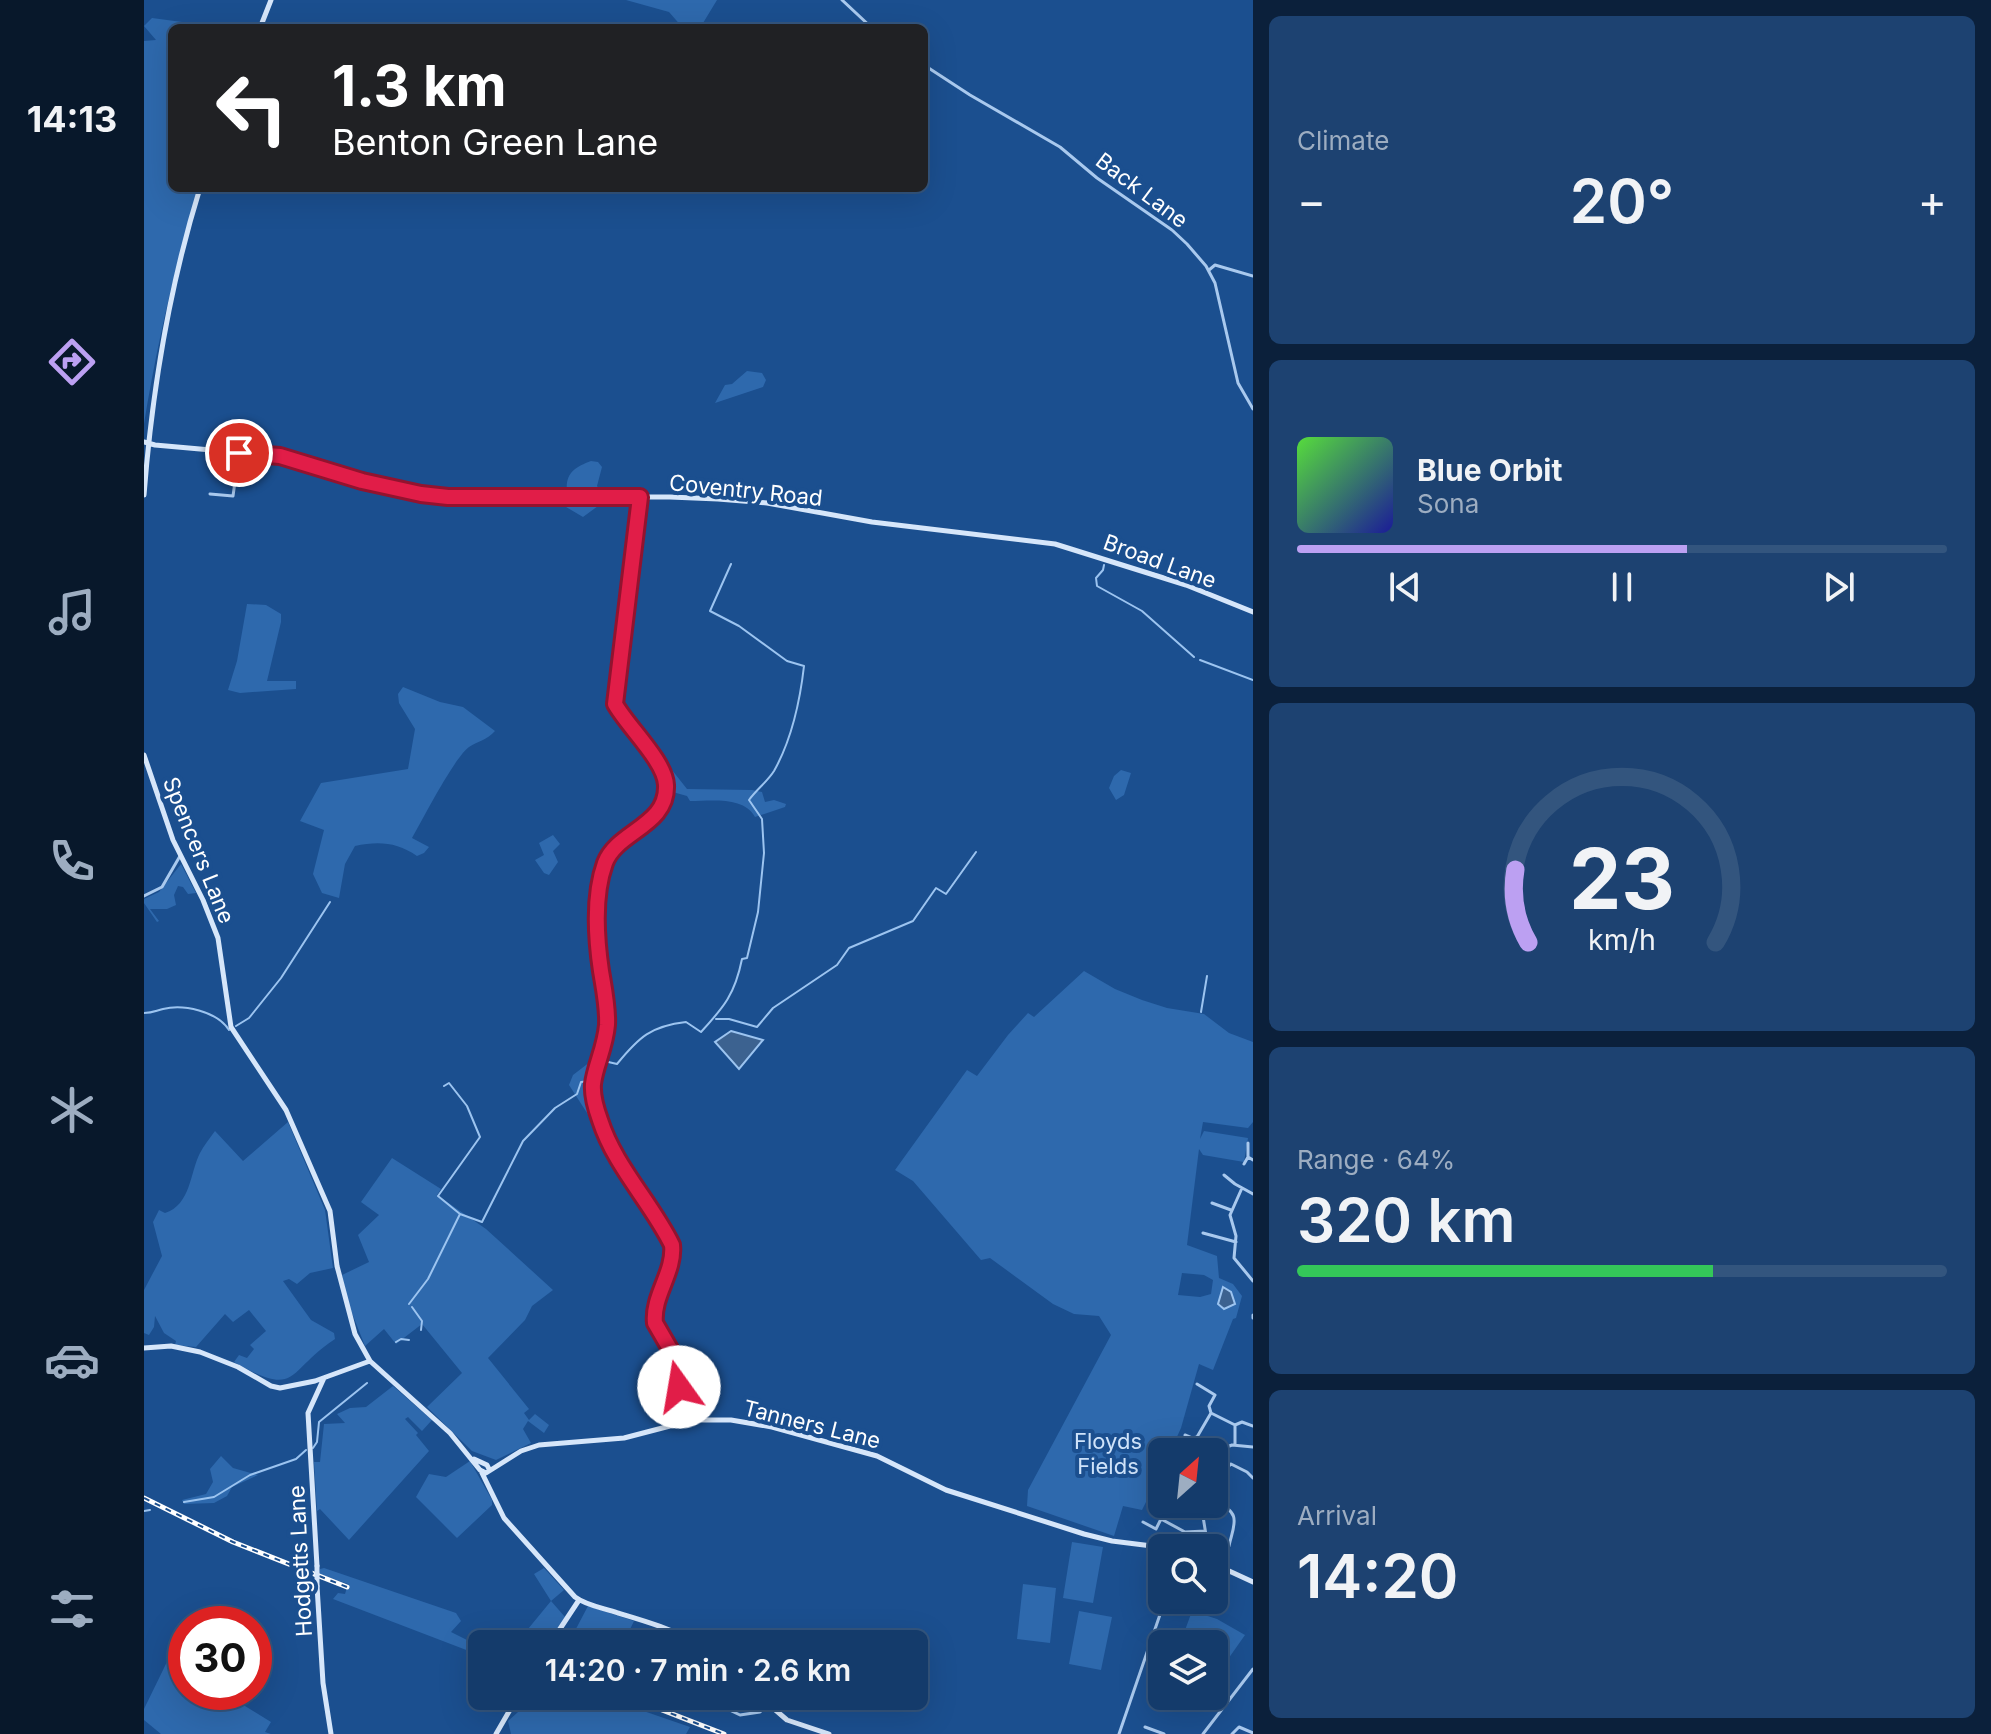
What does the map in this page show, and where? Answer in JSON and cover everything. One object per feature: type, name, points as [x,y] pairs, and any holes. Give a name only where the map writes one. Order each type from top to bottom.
[{"type":"street","points":[[262,24],[271,0]]},
{"type":"street","points":[[842,0],[868,24]]},
{"type":"street","name":"Back Lane","points":[[928,68],[1060,147],[1097,178],[1172,230],[1209,270],[1219,294],[1236,377],[1241,392],[1253,409]]},
{"type":"street","points":[[144,495],[147,443],[160,351],[199,192]]},
{"type":"street","points":[[1209,270],[1215,265],[1253,276]]},
{"type":"street","name":"Coventry Road","points":[[147,443],[280,456],[362,481],[421,494],[448,497],[640,497],[767,503],[872,522],[1056,544]]},
{"type":"street","points":[[210,494],[233,496],[239,453]]},
{"type":"street","points":[[640,497],[615,704],[661,770],[666,787],[663,803],[655,815],[615,848],[608,857],[602,875],[597,932],[607,1022],[604,1049],[592,1089],[608,1141],[673,1248],[654,1317],[681,1368],[673,1423]]},
{"type":"street","name":"Broad Lane","points":[[1056,544],[1186,585],[1253,612]]},
{"type":"street","name":"Spencers Lane","points":[[144,755],[180,856],[218,938],[231,1027],[286,1110],[330,1211],[337,1266],[350,1321],[370,1361],[450,1433],[484,1469],[504,1518],[519,1538],[579,1600]]},
{"type":"street","points":[[144,896],[162,887],[180,856]]},
{"type":"street","points":[[1244,1164],[1248,1157],[1248,1143]]},
{"type":"street","points":[[1248,1157],[1253,1160]]},
{"type":"street","points":[[1224,1175],[1225,1169]]},
{"type":"street","points":[[1218,1174],[1253,1194]]},
{"type":"street","points":[[1242,1188],[1231,1210],[1236,1242],[1235,1262],[1253,1281]]},
{"type":"street","points":[[1212,1203],[1231,1210]]},
{"type":"street","points":[[1203,1233],[1236,1242]]},
{"type":"street","points":[[144,1348],[171,1346],[200,1352],[238,1367],[271,1386],[292,1388],[317,1385]]},
{"type":"street","name":"Hodgetts Lane","points":[[331,1734],[323,1683],[308,1413],[317,1385],[325,1377],[370,1361]]},
{"type":"street","points":[[1185,1435],[1198,1439],[1211,1413],[1209,1406],[1215,1395],[1197,1384]]},
{"type":"street","points":[[1211,1413],[1235,1425],[1242,1422],[1253,1426]]},
{"type":"street","name":"Tanners Lane","points":[[484,1469],[539,1445],[624,1438],[673,1423],[720,1420],[772,1427],[877,1456],[946,1490],[1084,1534],[1148,1546]]},
{"type":"street","points":[[1235,1425],[1235,1444]]},
{"type":"street","points":[[1228,1447],[1235,1444],[1253,1447]]},
{"type":"street","points":[[1228,1462],[1253,1478]]},
{"type":"street","points":[[1228,1510],[1235,1519],[1235,1532],[1228,1544]]},
{"type":"street","points":[[1203,1518],[1205,1534]]},
{"type":"street","points":[[1143,1522],[1156,1529],[1161,1519],[1189,1533],[1205,1531]]},
{"type":"street","points":[[1228,1570],[1253,1582]]},
{"type":"street","points":[[559,1630],[579,1600],[669,1630]]},
{"type":"street","points":[[1119,1734],[1160,1614]]},
{"type":"street","points":[[1203,1734],[1253,1669]]},
{"type":"street","points":[[496,1734],[510,1710]]},
{"type":"street","points":[[730,1710],[740,1715],[762,1710]]},
{"type":"street","points":[[774,1710],[787,1720],[829,1734]]},
{"type":"street","points":[[1145,1727],[1164,1734]]},
{"type":"street","points":[[1232,1734],[1239,1727],[1253,1733]]},
{"type":"green space","points":[[626,0],[717,0],[702,24],[680,24],[669,12]]},
{"type":"green space","points":[[152,18],[197,24],[168,24],[168,192],[197,192],[167,305],[144,424],[144,41],[156,40],[144,26]]},
{"type":"green space","points":[[747,371],[762,373],[766,380],[763,387],[715,403],[725,385],[732,384]]},
{"type":"green space","points":[[591,461],[598,462],[602,467],[597,486],[601,492],[567,492],[572,472]]},
{"type":"green space","points":[[561,504],[598,506],[583,517]]},
{"type":"green space","points":[[247,604],[266,605],[281,614],[267,681],[296,681],[296,689],[240,693],[228,690],[237,661]]},
{"type":"green space","points":[[403,687],[440,702],[463,707],[495,731],[463,753],[439,790],[412,838],[429,847],[424,853],[417,856],[387,844],[355,846],[345,864],[339,898],[322,893],[313,874],[324,830],[300,821],[321,783],[408,769],[415,729],[399,703],[398,694]]},
{"type":"green space","points":[[653,755],[672,770],[687,789],[752,790],[762,792],[765,802],[774,800],[786,804],[785,807],[755,817],[750,810],[735,803],[690,801],[687,796],[669,791],[666,774]]},
{"type":"green space","points":[[1121,770],[1131,773],[1124,795],[1116,800],[1109,788],[1114,776]]},
{"type":"green space","points":[[553,835],[560,844],[553,851],[558,862],[549,875],[535,860],[544,855],[539,843]]},
{"type":"green space","points":[[181,864],[196,893],[188,894],[178,886],[174,895],[176,905],[167,909],[150,909],[157,922],[144,899],[159,892]]},
{"type":"green space","name":"Floyds Fields","points":[[1084,971],[1142,1000],[1204,1014],[1229,1033],[1253,1042],[1253,1122],[1248,1128],[1203,1122],[1200,1139],[1204,1131],[1248,1138],[1244,1162],[1203,1155],[1199,1149],[1187,1245],[1217,1256],[1219,1278],[1233,1284],[1242,1296],[1236,1318],[1213,1370],[1199,1364],[1176,1438],[1148,1438],[1148,1498],[1142,1510],[1123,1506],[1114,1536],[1027,1506],[1028,1490],[1111,1335],[1099,1316],[1074,1314],[1053,1304],[990,1258],[981,1260],[913,1181],[895,1170],[967,1070],[977,1076],[1028,1013],[1034,1017]],"holes":[[[1182,1273],[1204,1275],[1213,1280],[1211,1294],[1200,1297],[1178,1295]]]},
{"type":"green space","points":[[599,1055],[587,1090],[607,1144],[569,1085],[573,1075]]},
{"type":"green space","points":[[288,1122],[325,1210],[333,1268],[310,1273],[297,1284],[289,1279],[283,1281],[311,1320],[334,1333],[335,1339],[298,1371],[281,1380],[270,1379],[234,1362],[239,1355],[247,1358],[254,1349],[250,1345],[266,1331],[249,1310],[233,1322],[225,1314],[196,1347],[175,1345],[176,1341],[164,1333],[155,1316],[149,1335],[144,1333],[144,1290],[162,1256],[153,1222],[159,1210],[165,1213],[174,1209],[185,1196],[200,1153],[215,1131],[243,1161]]},
{"type":"green space","points":[[392,1158],[441,1189],[437,1195],[486,1229],[553,1290],[532,1306],[525,1320],[488,1358],[529,1409],[524,1413],[529,1420],[535,1414],[549,1425],[544,1433],[528,1421],[523,1429],[531,1443],[496,1460],[472,1451],[427,1407],[462,1373],[422,1324],[396,1344],[384,1329],[365,1346],[348,1303],[342,1275],[369,1262],[358,1235],[379,1215],[361,1202]]},
{"type":"green space","points":[[393,1386],[432,1420],[422,1431],[408,1417],[405,1419],[429,1451],[349,1540],[320,1509],[317,1511],[314,1462],[320,1462],[324,1424],[345,1423],[337,1414],[350,1408],[366,1407]]},
{"type":"green space","points":[[221,1456],[233,1468],[258,1475],[232,1487],[227,1496],[214,1503],[184,1504],[182,1500],[206,1494],[213,1482],[210,1469]]},
{"type":"green space","points":[[470,1461],[492,1505],[457,1538],[416,1497],[429,1474],[446,1477]]},
{"type":"green space","points":[[1072,1542],[1103,1547],[1093,1603],[1063,1598]]},
{"type":"green space","points":[[544,1568],[564,1590],[551,1601],[534,1574]]},
{"type":"green space","points":[[320,1569],[456,1613],[461,1621],[451,1632],[468,1640],[468,1651],[333,1599],[338,1593],[345,1594],[348,1584],[319,1574]]},
{"type":"green space","points":[[1023,1584],[1056,1588],[1050,1643],[1017,1639]]},
{"type":"green space","points":[[551,1601],[565,1617],[557,1630],[528,1629]]},
{"type":"green space","points":[[588,1606],[634,1621],[630,1630],[575,1630]]},
{"type":"green space","points":[[1079,1611],[1112,1617],[1101,1670],[1069,1664]]},
{"type":"green space","points":[[1191,1614],[1201,1614],[1245,1635],[1228,1659],[1228,1630],[1185,1630]]},
{"type":"green space","points":[[168,1660],[168,1710],[251,1710],[271,1722],[265,1732],[271,1734],[161,1734],[144,1720],[144,1709]]},
{"type":"green space","points":[[520,1710],[641,1710],[690,1727],[686,1734],[511,1734],[508,1721]]},
{"type":"shaded area","points":[[731,1031],[763,1040],[739,1069],[715,1042]]},
{"type":"shaded area","points":[[1223,1287],[1231,1292],[1235,1304],[1224,1309],[1218,1304]]},
{"type":"waterway","points":[[604,1061],[617,1064],[639,1040],[664,1026],[686,1022],[701,1032],[728,999],[742,959],[747,958],[758,912],[764,853],[762,819],[749,800],[774,771],[786,746],[804,666],[787,661],[739,626],[710,611],[731,564]]},
{"type":"waterway","points":[[1104,565],[1096,578],[1097,586],[1142,611],[1194,657]]},
{"type":"waterway","points":[[1200,660],[1253,680]]},
{"type":"waterway","points":[[716,1019],[729,1019],[757,1027],[773,1008],[837,965],[849,948],[913,921],[936,888],[946,894],[976,852]]},
{"type":"waterway","points":[[236,1026],[249,1018],[281,978],[330,902]]},
{"type":"waterway","points":[[1201,1012],[1207,976]]},
{"type":"waterway","points":[[144,1013],[190,1008],[216,1018],[229,1030]]},
{"type":"waterway","points":[[409,1304],[428,1279],[460,1214],[482,1222],[523,1141],[555,1108],[577,1094],[581,1082],[590,1081],[599,1059]]},
{"type":"waterway","points":[[444,1086],[449,1083],[467,1106],[480,1137],[438,1196],[460,1214]]},
{"type":"waterway","points":[[412,1307],[422,1321],[421,1330]]},
{"type":"waterway","points":[[396,1342],[409,1340]]},
{"type":"waterway","points":[[313,1448],[317,1442],[319,1422],[367,1383]]},
{"type":"waterway","points":[[184,1502],[214,1497],[250,1475],[296,1459],[306,1450]]},
{"type":"waterway","points":[[144,1511],[150,1510]]},
{"type":"railway","points":[[144,1498],[233,1542],[347,1587]]},
{"type":"railway","points":[[662,1710],[724,1734]]},
{"type":"route","points":[[239,453],[280,456],[362,481],[448,497],[640,497],[615,704],[661,770],[666,787],[663,803],[655,815],[615,848],[608,857],[602,875],[597,932],[607,1022],[604,1049],[592,1089],[608,1141],[672,1245],[672,1259],[658,1295],[654,1317],[681,1368],[679,1387]]}]
